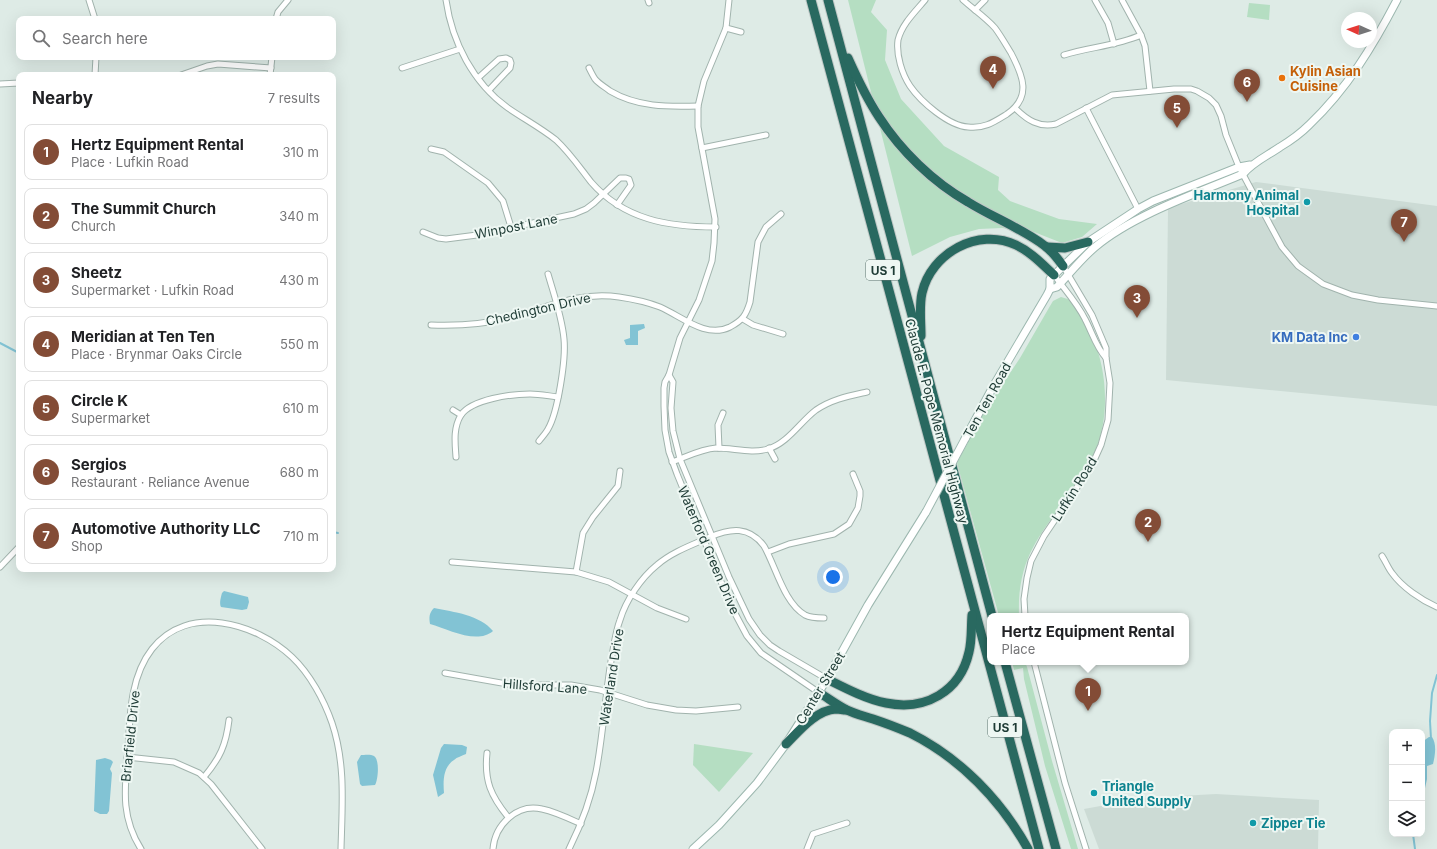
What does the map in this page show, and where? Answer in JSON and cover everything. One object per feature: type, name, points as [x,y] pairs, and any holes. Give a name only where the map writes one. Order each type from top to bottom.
[{"type":"highway","name":"Claude E. Pope Memorial Highway","points":[[810,0],[987,660]]},
{"type":"highway","name":"Claude E. Pope Memorial Highway","points":[[828,0],[991,613]]},
{"type":"highway","points":[[838,38],[865,93],[879,117],[908,154],[941,184],[967,202],[1046,247],[1064,266]]},
{"type":"highway","points":[[921,349],[920,307],[926,280],[934,266],[943,256],[955,248],[978,240],[994,239],[1005,241],[1016,244],[1032,254],[1054,275]]},
{"type":"highway","points":[[1046,247],[1065,248],[1088,242]]},
{"type":"highway","points":[[827,679],[850,691],[885,703],[908,706],[931,700],[954,684],[964,669],[969,652],[972,606]]},
{"type":"highway","name":"Claude E. Pope Memorial Highway","points":[[988,665],[1039,849]]},
{"type":"highway","name":"US 1","points":[[1006,665],[1056,849]]},
{"type":"highway","points":[[818,692],[848,711]]},
{"type":"highway","points":[[786,744],[815,717],[826,711],[836,709],[848,711],[886,723],[909,733],[940,751],[967,772],[990,795],[1011,821],[1028,849]]},
{"type":"main road","points":[[1050,289],[1057,287],[1095,247],[1133,222],[1168,205],[1243,174],[1250,165],[1282,146],[1309,125],[1346,85],[1368,52],[1397,0]]},
{"type":"main road","points":[[1054,275],[1088,242],[1138,209],[1153,201],[1239,166],[1250,165]]},
{"type":"main road","name":"Ten Ten Road","points":[[926,512],[965,439],[1050,289],[1050,279],[1054,275]]},
{"type":"main road","name":"Center Street","points":[[693,849],[719,825],[757,782],[786,744],[827,679],[868,605],[926,512]]},
{"type":"street","points":[[89,0],[94,16]]},
{"type":"street","points":[[277,16],[280,9],[288,0]]},
{"type":"street","points":[[446,0],[450,23],[460,49],[478,78],[509,108],[556,140],[602,194],[629,212],[660,223],[716,227]]},
{"type":"street","name":"Waterford Green Drive","points":[[729,0],[726,28],[704,81],[698,106],[698,127],[716,227],[714,243],[709,271],[675,353],[669,375],[665,382],[664,420],[672,462],[731,606],[747,636],[761,653],[818,692]]},
{"type":"street","points":[[925,0],[904,24],[898,40],[898,50],[902,68],[909,86],[933,109],[953,123],[968,127],[980,128],[992,123],[1015,108],[1023,93],[1024,82],[1022,75],[1001,36],[994,27],[963,0]]},
{"type":"street","points":[[975,10],[985,0]]},
{"type":"street","points":[[1095,0],[1108,23],[1114,44]]},
{"type":"street","points":[[1122,0],[1145,46],[1150,91]]},
{"type":"street","points":[[726,28],[741,32]]},
{"type":"street","points":[[1064,55],[1075,51],[1120,43],[1141,36]]},
{"type":"street","points":[[402,68],[460,49]]},
{"type":"street","points":[[478,78],[499,59],[506,58],[510,60],[510,68],[489,90]]},
{"type":"street","points":[[95,72],[96,60]]},
{"type":"street","points":[[270,72],[272,60]]},
{"type":"street","points":[[190,72],[218,64],[271,68]]},
{"type":"street","points":[[589,68],[596,80],[602,86],[635,101],[649,105],[698,106]]},
{"type":"street","points":[[0,84],[16,83]]},
{"type":"street","points":[[1015,108],[1034,123],[1044,125],[1056,124],[1112,95],[1174,89],[1191,89],[1197,91],[1209,98],[1216,105],[1239,166],[1282,247],[1292,260],[1318,282],[1338,290],[1378,300],[1437,306]]},
{"type":"street","points":[[1086,108],[1138,209]]},
{"type":"street","points":[[702,148],[766,135]]},
{"type":"street","points":[[431,149],[444,152],[488,183],[503,200],[511,227]]},
{"type":"street","name":"Winpost Lane","points":[[423,232],[438,238],[446,239],[477,235],[574,214],[594,203],[620,178],[629,179],[631,185],[618,205]]},
{"type":"street","points":[[781,214],[766,227],[758,242],[750,302],[743,318],[753,325],[783,334]]},
{"type":"street","name":"Lufkin Road","points":[[1025,613],[1024,599],[1031,561],[1044,536],[1092,465],[1101,445],[1108,420],[1110,383],[1106,348],[1092,315],[1064,266]]},
{"type":"street","points":[[539,441],[548,429],[552,420],[558,397],[565,346],[563,331],[548,274]]},
{"type":"street","name":"Lufkin Road","points":[[1054,275],[1075,301],[1101,352],[1106,358]]},
{"type":"street","name":"Chedington Drive","points":[[431,325],[471,324],[514,316],[556,303],[588,296],[609,295],[650,303],[702,328],[718,330],[731,326],[743,318]]},
{"type":"street","name":"Waterford Green Drive","points":[[669,375],[673,382],[671,408],[673,431],[680,459],[749,619],[760,635],[779,651],[827,679]]},
{"type":"street","points":[[672,462],[697,452],[719,448],[745,451],[769,448],[781,442],[815,411],[823,406],[836,400],[867,392]]},
{"type":"street","points":[[456,457],[454,440],[456,430],[461,415],[465,410],[473,405],[498,398],[529,394],[558,397]]},
{"type":"street","points":[[453,410],[461,415]]},
{"type":"street","points":[[719,448],[718,425],[723,413]]},
{"type":"street","points":[[769,448],[775,458]]},
{"type":"street","points":[[576,572],[583,533],[592,517],[618,486],[620,471]]},
{"type":"street","points":[[768,552],[789,544],[834,534],[849,524],[858,508],[860,496],[860,491],[853,474]]},
{"type":"street","name":"Waterland Drive","points":[[569,849],[581,824],[596,773],[616,633],[620,619],[633,594],[643,580],[657,565],[679,551],[712,536],[727,531],[745,532],[759,540],[768,552],[787,593],[796,607],[806,616],[824,618]]},
{"type":"street","points":[[0,567],[16,550]]},
{"type":"street","points":[[1382,556],[1392,573],[1406,586],[1419,597],[1437,607]]},
{"type":"street","points":[[452,562],[576,572],[609,582],[657,608],[686,619]]},
{"type":"street","name":"Briarfield Drive","points":[[141,849],[133,835],[126,812],[124,793],[133,693],[143,665],[155,646],[165,636],[181,628],[205,622],[227,623],[257,633],[276,644],[293,657],[310,679],[332,724],[338,747],[341,768],[341,849]]},
{"type":"street","points":[[1035,665],[1065,783],[1086,849]]},
{"type":"street","name":"Hillsford Lane","points":[[445,673],[513,685],[571,685],[600,690],[607,694],[647,705],[676,710],[708,711],[738,707]]},
{"type":"street","points":[[204,777],[222,752],[227,735],[228,720]]},
{"type":"street","points":[[487,753],[486,768],[488,786],[495,800],[508,817]]},
{"type":"street","points":[[127,757],[174,762],[190,768],[204,777],[262,849]]},
{"type":"street","points":[[493,849],[497,832],[508,817],[522,811],[538,808],[581,824]]},
{"type":"street","points":[[807,849],[813,834],[847,822]]},
{"type":"shaded area","points":[[1256,182],[1437,206],[1437,406],[1166,380],[1168,208]]},
{"type":"shaded area","points":[[1216,794],[1319,800],[1318,849],[1099,849],[1084,809],[1144,798]]},
{"type":"green space","points":[[848,0],[876,0],[871,12],[887,30],[885,60],[901,99],[944,146],[999,177],[998,190],[1010,201],[1059,219],[1097,224],[1082,237],[1062,243],[1034,232],[1002,228],[979,229],[950,237],[912,256]]},
{"type":"green space","points":[[1249,3],[1270,5],[1269,20],[1247,17]]},
{"type":"green space","points":[[1061,297],[1071,300],[1092,336],[1104,377],[1105,407],[1103,422],[1096,449],[1080,479],[1042,533],[1027,561],[1022,577],[1019,595],[1019,613],[998,613],[957,463],[984,412],[1020,358],[1053,301]]},
{"type":"green space","points":[[1013,665],[1026,665],[1027,667],[1052,761],[1078,849],[1071,849],[1045,766],[1024,679],[1023,668],[1014,670]]},
{"type":"green space","points":[[694,744],[753,753],[719,792],[693,765]]},
{"type":"water","points":[[644,324],[645,328],[638,331],[638,345],[626,345],[624,340],[630,338],[630,325]]},
{"type":"water","points":[[224,591],[248,597],[249,602],[247,609],[242,610],[221,607],[221,598]]},
{"type":"water","points":[[434,608],[474,618],[481,621],[493,631],[479,637],[462,635],[430,624],[430,615]]},
{"type":"water","points":[[1432,737],[1435,743],[1433,764],[1427,766],[1425,765],[1425,740]]},
{"type":"water","points":[[444,744],[462,745],[467,747],[466,754],[455,759],[448,766],[444,779],[444,793],[438,797],[433,775],[441,748]]},
{"type":"water","points":[[361,755],[371,755],[376,758],[378,770],[375,785],[362,786],[360,784],[357,762]]},
{"type":"water","points":[[105,758],[113,762],[110,769],[112,773],[109,811],[107,814],[100,814],[94,811],[96,760]]},
{"type":"waterway","points":[[0,343],[16,351]]},
{"type":"waterway","points":[[1431,739],[1430,721],[1432,693],[1437,675]]},
{"type":"waterway","points":[[1425,784],[1426,763]]},
{"type":"waterway","points":[[1413,837],[1415,849]]},
{"type":"place","name":"Kylin Asian Cuisine","points":[[1282,78]]},
{"type":"place","name":"Meridian at Ten Ten","points":[[993,89]]},
{"type":"place","name":"Sergios","points":[[1247,102]]},
{"type":"place","name":"Circle K","points":[[1177,128]]},
{"type":"place","name":"Harmony Animal Hospital","points":[[1307,202]]},
{"type":"place","name":"Automotive Authority LLC","points":[[1404,242]]},
{"type":"place","name":"Sheetz","points":[[1137,318]]},
{"type":"place","name":"KM Data Inc","points":[[1356,337]]},
{"type":"place","name":"The Summit Church","points":[[1148,542]]},
{"type":"place","name":"Hertz Equipment Rental","points":[[1088,711]]},
{"type":"place","name":"Triangle United Supply","points":[[1094,793]]},
{"type":"place","name":"Zipper Tie","points":[[1253,823]]}]
